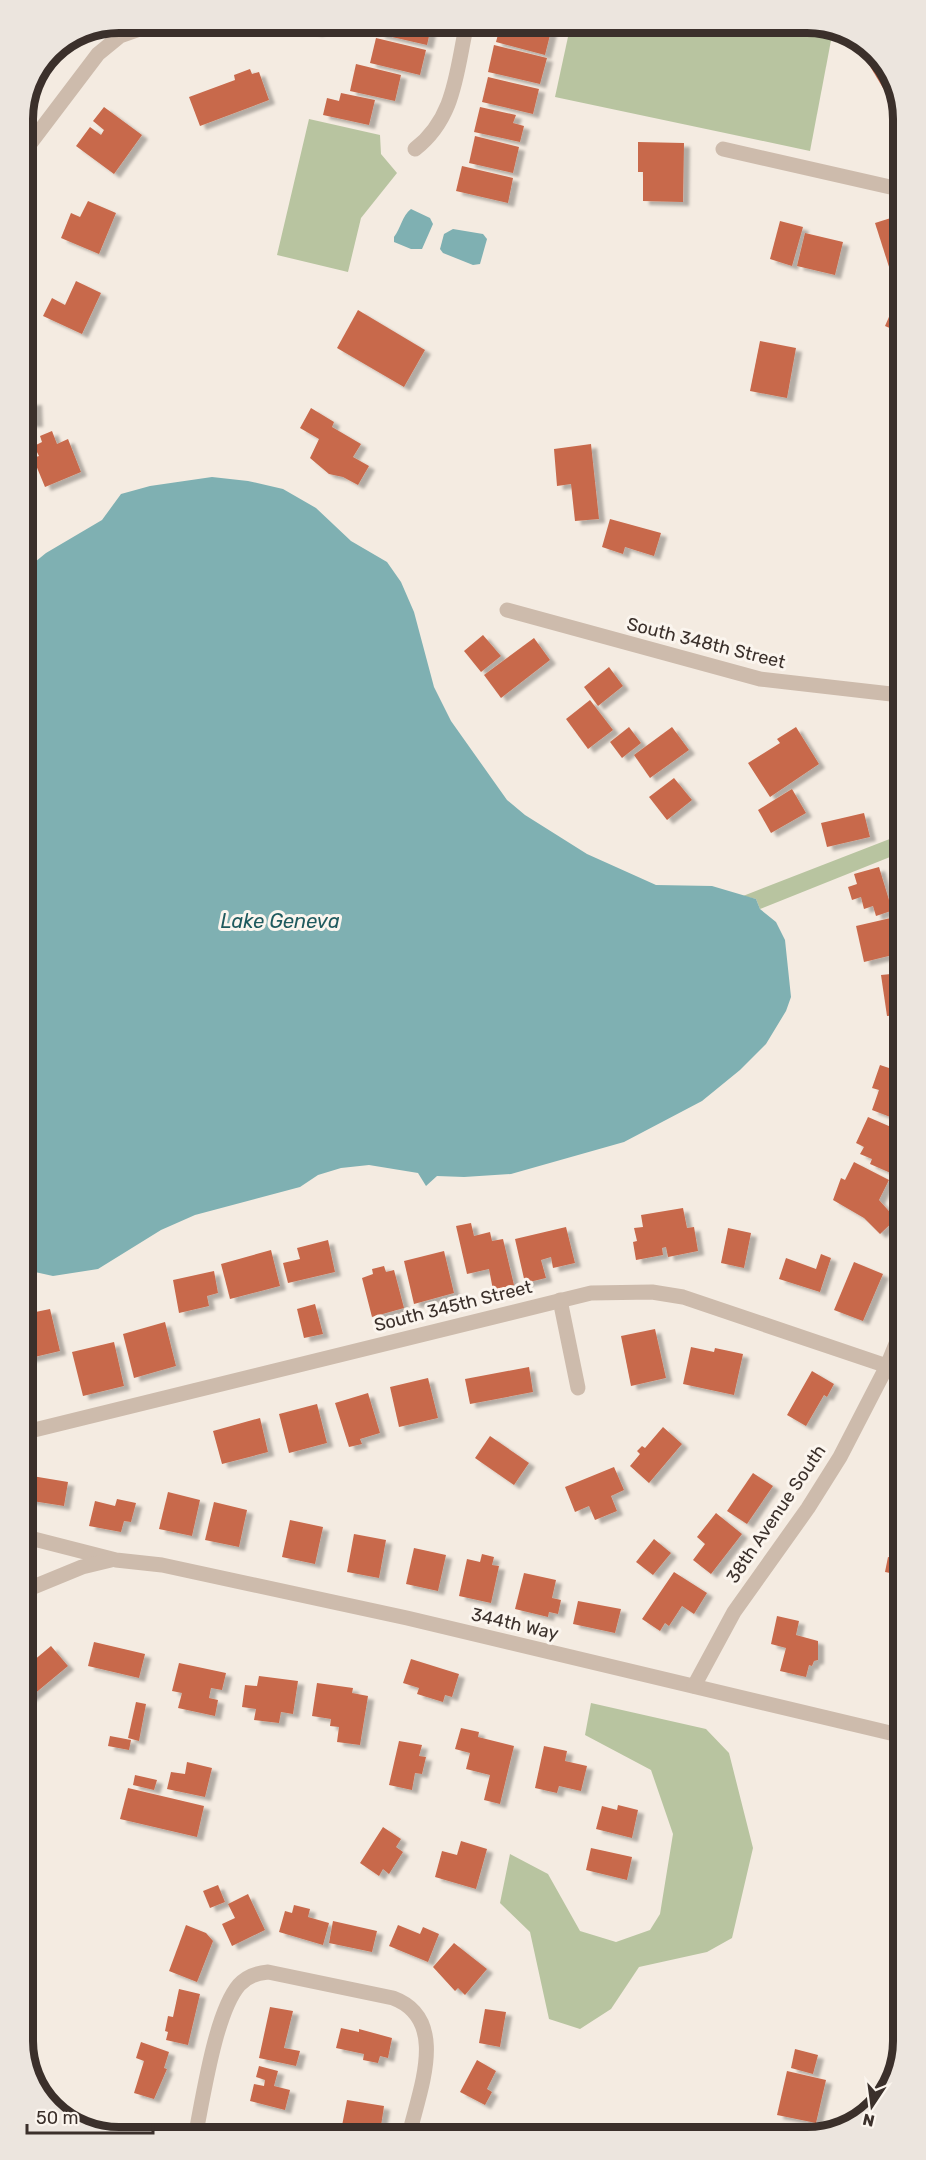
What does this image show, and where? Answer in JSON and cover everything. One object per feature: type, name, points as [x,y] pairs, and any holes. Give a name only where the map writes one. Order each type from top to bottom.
[{"type":"street","points":[[33,140],[114,33]]},
{"type":"street","points":[[415,149],[440,126],[448,108],[465,33]]},
{"type":"street","points":[[723,148],[893,188]]},
{"type":"street","name":"South 348th Street","points":[[507,610],[760,679],[893,694]]},
{"type":"street","name":"South 345th Street","points":[[33,1430],[591,1293],[652,1292],[683,1298],[887,1366]]},
{"type":"street","points":[[560,1300],[578,1388]]},
{"type":"street","name":"38th Avenue South","points":[[694,1686],[734,1612],[808,1508],[893,1351]]},
{"type":"street","points":[[33,1539],[116,1560]]},
{"type":"street","points":[[33,1587],[82,1567],[116,1560]]},
{"type":"street","name":"344th Way","points":[[116,1560],[171,1567],[893,1734]]},
{"type":"street","points":[[197,2127],[222,2021],[231,1999],[241,1984],[256,1973],[274,1972],[393,1998],[414,2009],[421,2017],[426,2033],[424,2069],[411,2127]]},
{"type":"green space","points":[[569,33],[813,33],[832,37],[810,151],[555,97]]},
{"type":"green space","points":[[309,119],[380,135],[381,154],[397,173],[361,218],[348,272],[277,255]]},
{"type":"green space","points":[[893,838],[893,856],[760,909],[756,899],[743,896]]},
{"type":"green space","points":[[591,1703],[706,1729],[729,1753],[753,1848],[732,1938],[707,1952],[639,1967],[611,2009],[580,2029],[549,2019],[530,1932],[500,1903],[510,1854],[548,1874],[580,1931],[616,1942],[650,1930],[660,1914],[673,1834],[651,1770],[585,1735]]},
{"type":"water","points":[[411,209],[430,218],[433,224],[422,249],[411,249],[394,242],[394,237]]},
{"type":"water","points":[[453,229],[483,234],[487,239],[480,264],[473,265],[443,253],[440,249],[444,234]]},
{"type":"water","name":"Lake Geneva","points":[[212,477],[248,481],[283,489],[316,508],[351,541],[387,562],[401,582],[414,612],[434,687],[451,721],[507,800],[525,815],[587,854],[656,885],[712,886],[756,899],[760,909],[776,922],[785,940],[791,997],[786,1011],[766,1044],[740,1070],[702,1101],[624,1142],[511,1174],[437,1176],[426,1186],[418,1173],[369,1165],[341,1168],[318,1175],[300,1187],[195,1215],[161,1230],[98,1269],[53,1276],[33,1272],[33,564],[46,553],[102,520],[121,494],[150,486]]},
{"type":"building","points":[[379,33],[430,33],[427,45]]},
{"type":"building","points":[[498,33],[550,33],[545,55],[496,42]]},
{"type":"building","points":[[376,38],[426,50],[420,75],[370,63]]},
{"type":"building","points":[[494,45],[547,58],[540,84],[488,72]]},
{"type":"building","points":[[865,58],[868,58],[879,71],[888,92],[886,93]]},
{"type":"building","points":[[356,64],[401,75],[395,101],[350,91]]},
{"type":"building","points":[[250,69],[252,74],[259,72],[269,100],[200,126],[189,97],[235,80],[234,75]]},
{"type":"building","points":[[488,77],[539,89],[533,114],[482,102]]},
{"type":"building","points":[[341,93],[375,100],[369,125],[323,115],[327,98],[339,101]]},
{"type":"building","points":[[104,107],[142,135],[114,174],[76,146],[90,127],[101,135],[104,130],[93,121]]},
{"type":"building","points":[[480,107],[516,115],[513,123],[524,126],[520,142],[474,132]]},
{"type":"building","points":[[475,136],[519,147],[513,173],[469,163]]},
{"type":"building","points":[[638,142],[684,143],[683,202],[643,201],[643,172],[638,172]]},
{"type":"building","points":[[462,166],[513,178],[508,203],[456,191]]},
{"type":"building","points":[[88,201],[116,213],[99,254],[61,238],[71,213],[80,217]]},
{"type":"building","points":[[893,217],[893,269],[890,270],[875,223]]},
{"type":"building","points":[[780,221],[803,227],[792,266],[770,259]]},
{"type":"building","points":[[805,233],[843,242],[835,275],[797,266]]},
{"type":"building","points":[[76,281],[101,293],[82,334],[43,316],[52,298],[65,305]]},
{"type":"building","points":[[893,308],[893,329],[885,326]]},
{"type":"building","points":[[358,310],[425,350],[404,387],[337,348]]},
{"type":"building","points":[[760,341],[796,348],[787,398],[750,391]]},
{"type":"building","points":[[33,401],[36,401],[37,423],[33,423]]},
{"type":"building","points":[[311,408],[334,422],[332,427],[361,444],[353,457],[369,466],[358,485],[343,477],[329,474],[310,458],[319,439],[300,428]]},
{"type":"building","points":[[52,431],[57,444],[68,439],[81,472],[45,487],[33,458],[39,456],[34,446],[42,442],[40,436]]},
{"type":"building","points":[[591,444],[599,519],[575,521],[571,484],[557,486],[554,449]]},
{"type":"building","points":[[610,519],[661,533],[654,556],[625,547],[623,554],[602,547]]},
{"type":"building","points":[[483,635],[501,656],[481,672],[464,651]]},
{"type":"building","points":[[534,638],[550,660],[501,698],[484,675]]},
{"type":"building","points":[[609,667],[623,686],[598,706],[584,687]]},
{"type":"building","points":[[590,700],[613,730],[588,749],[566,719]]},
{"type":"building","points":[[629,727],[641,743],[622,758],[610,742]]},
{"type":"building","points":[[672,727],[689,750],[650,778],[634,755]]},
{"type":"building","points":[[796,727],[819,764],[770,797],[748,763],[780,743],[777,739]]},
{"type":"building","points":[[674,778],[692,800],[667,820],[649,797]]},
{"type":"building","points":[[792,789],[806,813],[771,833],[758,810]]},
{"type":"building","points":[[864,813],[870,837],[827,847],[821,823]]},
{"type":"building","points":[[879,867],[889,900],[893,899],[893,910],[876,916],[873,906],[864,909],[861,897],[852,900],[848,887],[857,884],[854,874]]},
{"type":"building","points":[[893,917],[893,955],[864,962],[856,926]]},
{"type":"building","points":[[893,974],[893,1016],[887,1016],[881,975]]},
{"type":"building","points":[[891,1023],[893,1023],[893,1050],[891,1050]]},
{"type":"building","points":[[880,1065],[893,1069],[893,1118],[872,1110],[879,1090],[872,1088]]},
{"type":"building","points":[[868,1117],[891,1127],[893,1123],[893,1174],[870,1164],[872,1159],[860,1154],[864,1147],[856,1143]]},
{"type":"building","points":[[854,1162],[889,1180],[879,1200],[893,1216],[893,1222],[880,1234],[864,1218],[833,1200],[841,1178],[845,1180]]},
{"type":"building","points":[[683,1208],[687,1228],[694,1227],[698,1251],[668,1257],[666,1247],[662,1248],[663,1255],[636,1260],[633,1242],[637,1241],[634,1228],[643,1227],[641,1215]]},
{"type":"building","points":[[471,1223],[474,1236],[490,1232],[492,1241],[503,1239],[514,1285],[493,1290],[489,1269],[467,1274],[456,1226]]},
{"type":"building","points":[[566,1227],[575,1263],[553,1268],[551,1257],[541,1260],[546,1278],[525,1283],[515,1239]]},
{"type":"building","points":[[728,1228],[751,1233],[744,1268],[721,1263]]},
{"type":"building","points":[[328,1240],[335,1272],[288,1283],[283,1263],[300,1259],[297,1248]]},
{"type":"building","points":[[271,1250],[280,1286],[230,1299],[221,1264]]},
{"type":"building","points":[[444,1251],[454,1293],[414,1304],[404,1261]]},
{"type":"building","points":[[821,1254],[831,1258],[820,1292],[779,1279],[786,1258],[816,1269]]},
{"type":"building","points":[[854,1262],[883,1274],[863,1321],[834,1310]]},
{"type":"building","points":[[384,1266],[386,1272],[394,1270],[404,1308],[372,1317],[362,1278],[373,1274],[372,1269]]},
{"type":"building","points":[[214,1271],[218,1293],[207,1296],[209,1306],[179,1313],[173,1280]]},
{"type":"building","points":[[315,1304],[323,1334],[304,1338],[297,1309]]},
{"type":"building","points":[[50,1309],[60,1351],[33,1357],[33,1313]]},
{"type":"building","points":[[165,1322],[176,1366],[134,1378],[123,1334]]},
{"type":"building","points":[[655,1329],[666,1378],[631,1386],[621,1336]]},
{"type":"building","points":[[114,1342],[124,1386],[83,1396],[72,1352]]},
{"type":"building","points":[[691,1347],[714,1352],[715,1348],[743,1354],[734,1395],[683,1384]]},
{"type":"building","points":[[529,1367],[533,1392],[470,1404],[465,1379]]},
{"type":"building","points":[[812,1371],[834,1384],[827,1397],[824,1395],[806,1426],[787,1415]]},
{"type":"building","points":[[428,1378],[438,1418],[399,1427],[390,1387]]},
{"type":"building","points":[[368,1393],[380,1433],[360,1439],[362,1444],[349,1447],[335,1403]]},
{"type":"building","points":[[317,1404],[327,1443],[289,1453],[279,1414]]},
{"type":"building","points":[[260,1418],[268,1452],[222,1464],[213,1431]]},
{"type":"building","points":[[663,1427],[682,1444],[649,1483],[630,1466],[640,1454],[637,1451],[642,1446],[645,1448]]},
{"type":"building","points":[[490,1436],[529,1463],[514,1485],[475,1458]]},
{"type":"building","points":[[614,1467],[624,1490],[611,1496],[617,1511],[595,1520],[589,1506],[575,1512],[565,1487]]},
{"type":"building","points":[[753,1473],[773,1486],[747,1524],[727,1511]]},
{"type":"building","points":[[33,1476],[68,1482],[64,1506],[33,1501]]},
{"type":"building","points":[[168,1492],[200,1500],[192,1536],[159,1529]]},
{"type":"building","points":[[117,1499],[136,1503],[131,1522],[124,1521],[121,1532],[89,1526],[95,1501],[115,1506]]},
{"type":"building","points":[[214,1502],[247,1510],[239,1547],[205,1540]]},
{"type":"building","points":[[716,1513],[742,1534],[711,1574],[693,1560],[705,1544],[697,1537]]},
{"type":"building","points":[[290,1520],[323,1527],[315,1564],[282,1557]]},
{"type":"building","points":[[354,1534],[386,1540],[379,1578],[347,1572]]},
{"type":"building","points":[[654,1539],[671,1553],[653,1575],[636,1562]]},
{"type":"building","points":[[414,1548],[446,1555],[438,1591],[406,1584]]},
{"type":"building","points":[[482,1554],[494,1557],[492,1565],[499,1566],[491,1603],[459,1596],[467,1559],[480,1562]]},
{"type":"building","points":[[888,1557],[893,1558],[893,1574],[885,1572]]},
{"type":"building","points":[[674,1572],[707,1593],[694,1614],[682,1606],[669,1626],[665,1623],[660,1631],[642,1619]]},
{"type":"building","points":[[524,1573],[556,1580],[552,1598],[561,1600],[558,1614],[549,1612],[548,1617],[515,1609]]},
{"type":"building","points":[[893,1588],[893,1616],[889,1615]]},
{"type":"building","points":[[578,1601],[621,1609],[615,1633],[573,1624]]},
{"type":"building","points":[[777,1616],[799,1621],[796,1635],[818,1641],[818,1660],[814,1661],[812,1666],[809,1665],[806,1677],[780,1671],[786,1648],[771,1644]]},
{"type":"building","points":[[94,1642],[145,1654],[139,1678],[88,1666]]},
{"type":"building","points":[[51,1646],[68,1666],[33,1695],[33,1661]]},
{"type":"building","points":[[411,1659],[459,1674],[452,1697],[445,1695],[443,1702],[417,1694],[419,1688],[403,1683]]},
{"type":"building","points":[[179,1663],[226,1673],[222,1690],[211,1688],[209,1698],[218,1700],[215,1716],[178,1708],[182,1693],[172,1691]]},
{"type":"building","points":[[259,1676],[298,1681],[293,1714],[281,1712],[279,1723],[254,1720],[256,1709],[242,1707],[245,1685],[257,1686]]},
{"type":"building","points":[[317,1683],[353,1688],[352,1693],[368,1696],[360,1745],[337,1742],[339,1727],[330,1726],[331,1719],[312,1716]]},
{"type":"building","points":[[136,1702],[146,1704],[139,1741],[128,1738]]},
{"type":"building","points":[[461,1728],[479,1732],[478,1737],[514,1746],[500,1804],[484,1800],[490,1775],[466,1769],[470,1753],[455,1749]]},
{"type":"building","points":[[110,1736],[131,1740],[129,1750],[108,1746]]},
{"type":"building","points":[[399,1741],[422,1745],[419,1756],[426,1757],[422,1774],[415,1773],[412,1790],[389,1785]]},
{"type":"building","points":[[544,1746],[567,1751],[565,1761],[587,1766],[581,1791],[559,1786],[557,1793],[535,1788]]},
{"type":"building","points":[[187,1762],[212,1768],[205,1797],[167,1789],[171,1772],[185,1774]]},
{"type":"building","points":[[135,1775],[157,1780],[154,1790],[133,1785]]},
{"type":"building","points":[[128,1788],[204,1806],[197,1837],[120,1819]]},
{"type":"building","points":[[618,1805],[638,1810],[632,1838],[596,1829],[602,1806],[617,1810]]},
{"type":"building","points":[[383,1827],[401,1839],[396,1847],[403,1852],[389,1874],[383,1869],[379,1876],[360,1863]]},
{"type":"building","points":[[461,1841],[487,1849],[476,1889],[435,1877],[442,1851],[457,1855]]},
{"type":"building","points":[[591,1848],[632,1857],[627,1880],[586,1870]]},
{"type":"building","points":[[218,1885],[225,1902],[210,1908],[203,1891]]},
{"type":"building","points":[[248,1894],[265,1930],[232,1946],[222,1924],[235,1918],[228,1904]]},
{"type":"building","points":[[294,1905],[310,1909],[308,1917],[329,1923],[323,1945],[279,1932],[285,1911],[292,1913]]},
{"type":"building","points":[[333,1921],[377,1931],[372,1952],[329,1943]]},
{"type":"building","points":[[186,1925],[206,1933],[213,1941],[197,1982],[169,1971]]},
{"type":"building","points":[[398,1925],[420,1934],[423,1927],[439,1934],[428,1962],[389,1946]]},
{"type":"building","points":[[454,1943],[487,1969],[465,1995],[458,1988],[455,1991],[433,1967]]},
{"type":"building","points":[[179,1989],[200,1994],[188,2045],[166,2040],[168,2016],[173,2017]]},
{"type":"building","points":[[270,2007],[293,2011],[284,2048],[300,2051],[296,2066],[259,2058]]},
{"type":"building","points":[[485,2009],[506,2012],[500,2047],[479,2043]]},
{"type":"building","points":[[341,2028],[359,2032],[359,2029],[392,2038],[388,2058],[380,2056],[378,2063],[363,2060],[364,2054],[336,2048]]},
{"type":"building","points":[[141,2042],[169,2052],[164,2068],[167,2069],[154,2099],[134,2093],[144,2061],[136,2058]]},
{"type":"building","points":[[795,2049],[818,2055],[813,2074],[791,2068]]},
{"type":"building","points":[[477,2060],[496,2071],[487,2089],[492,2092],[485,2105],[460,2092]]},
{"type":"building","points":[[259,2066],[278,2071],[274,2086],[290,2090],[285,2110],[250,2101],[254,2084],[264,2086],[265,2080],[256,2077]]},
{"type":"building","points":[[787,2071],[826,2080],[816,2123],[777,2115]]},
{"type":"building","points":[[347,2100],[384,2106],[381,2126],[369,2123],[368,2127],[342,2127]]}]
